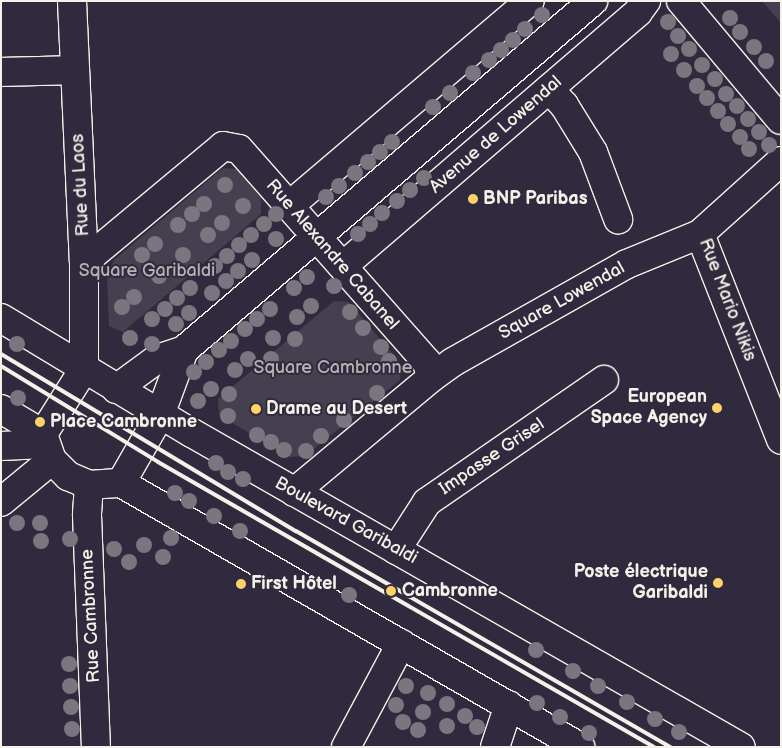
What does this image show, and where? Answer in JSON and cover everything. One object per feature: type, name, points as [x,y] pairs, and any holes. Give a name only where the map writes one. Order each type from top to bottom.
[{"type":"street","name":"Rue du Laos","points":[[72,1],[84,262],[84,369]]},
{"type":"street","points":[[289,206],[530,1]]},
{"type":"street","points":[[116,389],[157,359],[184,350],[593,1]]},
{"type":"street","name":"Avenue de Lowendal","points":[[343,266],[638,12],[646,1]]},
{"type":"street","points":[[681,1],[781,120]]},
{"type":"street","points":[[1,54],[75,61]]},
{"type":"street","points":[[1,72],[75,61]]},
{"type":"street","points":[[549,89],[564,105],[593,152],[618,219]]},
{"type":"street","name":"Rue Alexandre Cabanel","points":[[84,262],[223,146],[239,149],[427,362],[431,378]]},
{"type":"street","name":"Rue Mario Nikis","points":[[781,161],[700,234],[781,440]]},
{"type":"street","name":"Square Lowendal","points":[[431,378],[453,362],[627,264],[700,234]]},
{"type":"street","points":[[1,318],[160,415]]},
{"type":"street","points":[[121,483],[160,415],[184,350]]},
{"type":"street","points":[[1,502],[47,446],[84,369]]},
{"type":"street","points":[[294,492],[431,378]]},
{"type":"street","name":"Impasse Grisel","points":[[396,550],[427,502],[604,380]]},
{"type":"street","points":[[1,409],[47,446],[68,476],[89,485],[121,483],[580,747]]},
{"type":"street","name":"Boulevard Garibaldi","points":[[160,415],[741,747]]},
{"type":"street","points":[[1,446],[47,446]]},
{"type":"street","name":"Rue Cambronne","points":[[89,485],[87,515],[96,747]]},
{"type":"street","points":[[346,747],[401,644]]},
{"type":"street","points":[[495,747],[509,705]]},
{"type":"green space","points":[[762,1],[781,1],[781,23]]},
{"type":"green space","name":"Square Garibaldi","points":[[223,168],[236,169],[261,198],[261,214],[123,332],[109,326],[107,275],[114,260]]},
{"type":"green space","name":"Square Cambronne","points":[[334,301],[349,302],[401,364],[400,380],[305,456],[290,457],[219,415],[218,399]]},
{"type":"railway","points":[[1,354],[296,531],[670,747]]},
{"type":"railway","points":[[1,366],[158,462],[654,747]]},
{"type":"place","name":"BNP Paribas","points":[[473,199]]},
{"type":"place","name":"European Space Agency","points":[[717,408]]},
{"type":"place","name":"Drame au Desert","points":[[256,409]]},
{"type":"place","name":"Place Cambronne","points":[[40,422]]},
{"type":"place","name":"Poste électrique Garibaldi","points":[[718,583]]},
{"type":"place","name":"First Hôtel","points":[[241,584]]},
{"type":"place","name":"Cambronne","points":[[391,591]]}]
